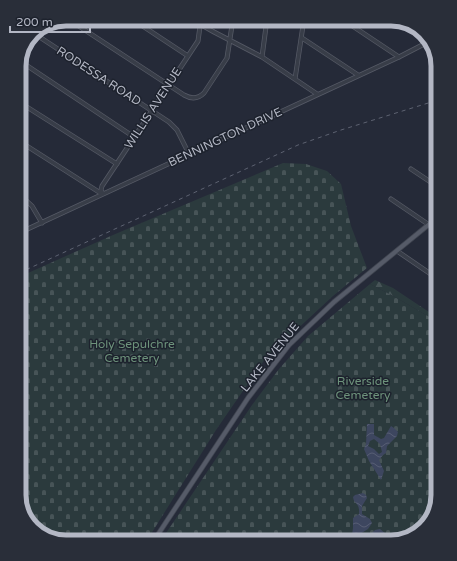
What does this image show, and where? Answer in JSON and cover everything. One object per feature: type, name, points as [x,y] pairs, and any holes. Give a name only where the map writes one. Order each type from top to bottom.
[{"type":"main road","name":"LAKE AVENUE","points":[[158,535],[248,398],[289,345],[334,302],[429,224]]},
{"type":"street","points":[[79,26],[168,85],[191,98],[196,98],[202,95],[227,58],[232,26]]},
{"type":"street","points":[[143,26],[188,56]]},
{"type":"street","name":"WILLIS AVENUE","points":[[103,194],[101,190],[102,187],[198,40],[200,26]]},
{"type":"street","points":[[202,26],[262,57],[317,94]]},
{"type":"street","points":[[262,57],[266,26]]},
{"type":"street","points":[[295,79],[303,26]]},
{"type":"street","points":[[352,26],[399,57]]},
{"type":"street","name":"RODESSA ROAD","points":[[39,37],[152,110],[176,128],[189,154]]},
{"type":"street","points":[[302,38],[358,76]]},
{"type":"street","name":"BENNINGTON DRIVE","points":[[26,230],[424,44]]},
{"type":"street","points":[[26,65],[134,137]]},
{"type":"street","points":[[26,106],[117,164]]},
{"type":"street","points":[[26,145],[103,194]]},
{"type":"street","points":[[411,169],[431,182]]},
{"type":"street","points":[[392,199],[429,224]]},
{"type":"street","points":[[26,200],[32,206],[42,223]]},
{"type":"street","points":[[397,251],[431,274]]},
{"type":"green space","name":"Holy Sepulchre Cemetery","points":[[283,163],[306,164],[327,171],[341,184],[351,226],[367,268],[333,296],[265,359],[216,430],[150,535],[61,535],[49,531],[36,521],[29,510],[26,500],[26,274],[113,235]]},
{"type":"green space","points":[[375,280],[393,288],[431,313],[431,318],[395,297],[370,284]]},
{"type":"green space","name":"Riverside Cemetery","points":[[370,284],[431,318],[431,500],[426,515],[413,528],[396,535],[165,535],[252,405],[279,369],[308,336]]},
{"type":"water","points":[[367,424],[374,424],[374,435],[381,439],[384,438],[391,426],[398,432],[397,436],[387,446],[386,453],[379,460],[384,471],[381,480],[369,461],[364,449],[366,444]],"holes":[[[374,439],[380,444],[382,452],[379,454],[368,446],[370,441]]]},
{"type":"water","points":[[363,493],[366,495],[367,498],[362,506],[362,514],[370,519],[372,523],[368,529],[360,535],[352,535],[353,518],[359,514],[359,507],[354,501],[353,497]]},
{"type":"water","points":[[380,529],[386,535],[372,535],[375,530]]},
{"type":"railway","points":[[26,270],[298,145],[431,102]]}]
